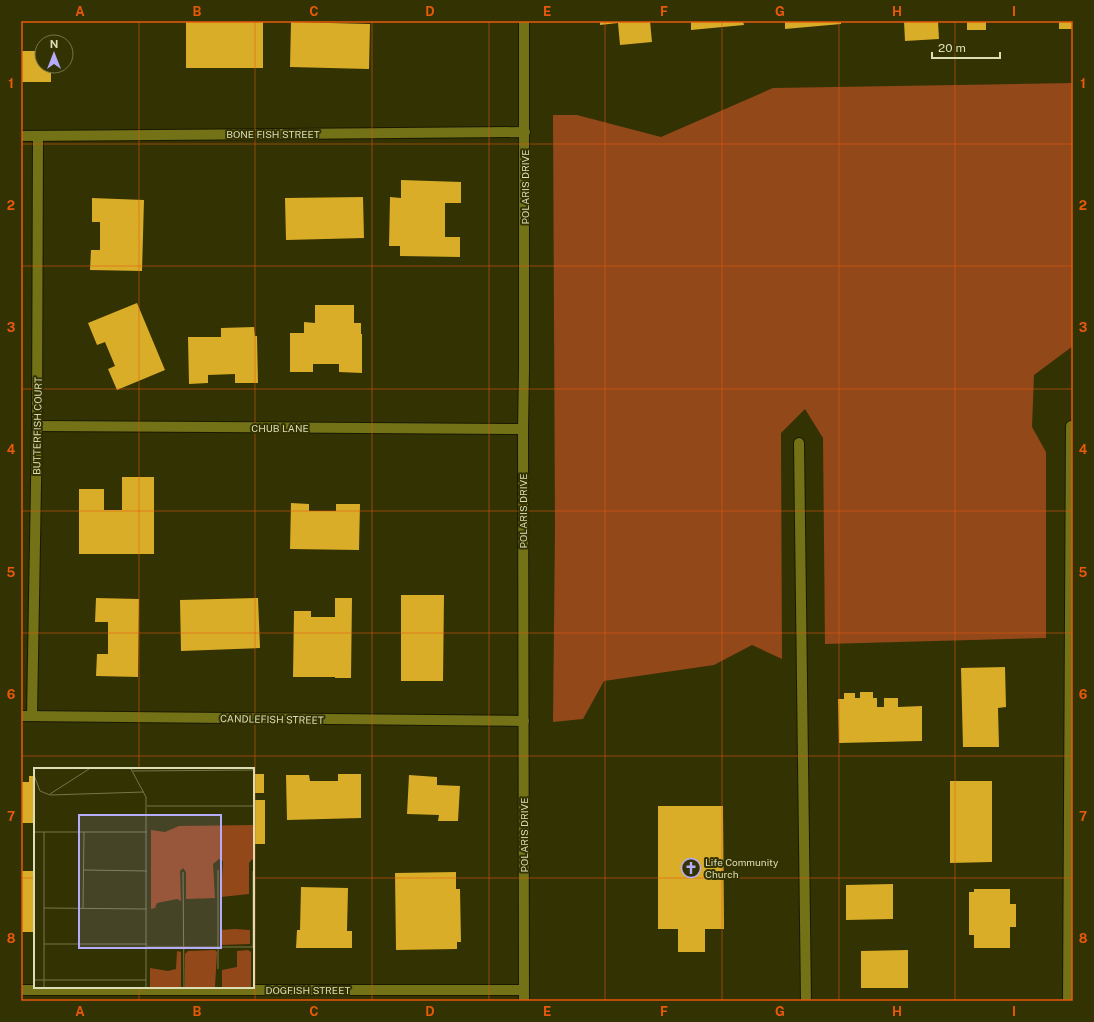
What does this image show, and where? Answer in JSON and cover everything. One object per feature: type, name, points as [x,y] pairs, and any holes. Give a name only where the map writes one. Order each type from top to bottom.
[{"type":"street","name":"POLARIS DRIVE","points":[[524,21],[524,1001]]},
{"type":"street","name":"BONE FISH STREET","points":[[21,136],[525,132]]},
{"type":"street","name":"BUTTERFISH COURT","points":[[32,716],[37,426],[38,136]]},
{"type":"street","name":"CHUB LANE","points":[[37,426],[523,429]]},
{"type":"street","points":[[1068,1001],[1071,426]]},
{"type":"street","points":[[799,442],[806,1001]]},
{"type":"street","name":"CANDLEFISH STREET","points":[[21,716],[524,722]]},
{"type":"street","name":"DOGFISH STREET","points":[[21,990],[524,990]]},
{"type":"shaded area","points":[[1073,83],[1073,346],[1034,375],[1032,427],[1046,452],[1046,638],[825,644],[823,438],[805,409],[781,433],[782,659],[752,645],[714,665],[604,681],[583,719],[553,722],[555,527],[553,115],[577,115],[661,137],[773,88]]},
{"type":"building","points":[[186,21],[263,21],[263,68],[186,68]]},
{"type":"building","points":[[600,21],[650,21],[652,42],[620,45],[618,23],[600,25]]},
{"type":"building","points":[[691,21],[743,21],[744,25],[691,30]]},
{"type":"building","points":[[785,21],[841,21],[841,24],[785,29]]},
{"type":"building","points":[[904,21],[938,21],[939,39],[905,41]]},
{"type":"building","points":[[967,21],[986,21],[986,30],[967,30]]},
{"type":"building","points":[[1059,21],[1073,21],[1073,29],[1059,29]]},
{"type":"building","points":[[291,22],[370,24],[369,69],[290,67]]},
{"type":"building","points":[[21,51],[34,51],[34,74],[51,74],[51,82],[21,82]]},
{"type":"building","points":[[401,180],[461,182],[461,203],[445,203],[445,237],[460,237],[460,257],[400,256],[400,246],[389,246],[390,197],[401,198]]},
{"type":"building","points":[[363,197],[364,238],[286,240],[285,198]]},
{"type":"building","points":[[92,198],[144,200],[142,271],[90,270],[91,250],[100,250],[100,222],[92,222]]},
{"type":"building","points":[[137,303],[165,370],[117,390],[108,369],[115,366],[105,342],[97,345],[88,323]]},
{"type":"building","points":[[315,305],[354,305],[354,323],[361,323],[362,373],[339,372],[339,364],[313,364],[313,372],[290,372],[290,333],[304,333],[304,322],[315,323]]},
{"type":"building","points":[[254,327],[255,336],[257,336],[258,383],[235,383],[235,374],[208,375],[208,383],[189,384],[188,337],[221,337],[221,328]]},
{"type":"building","points":[[122,477],[154,477],[154,554],[79,554],[79,489],[104,489],[104,510],[122,510]]},
{"type":"building","points":[[291,503],[309,504],[309,511],[336,511],[336,504],[360,504],[359,550],[290,549]]},
{"type":"building","points":[[401,595],[444,595],[443,681],[401,681]]},
{"type":"building","points":[[96,598],[139,599],[138,677],[96,676],[97,654],[108,654],[108,622],[95,622]]},
{"type":"building","points":[[258,598],[260,648],[181,651],[180,600]]},
{"type":"building","points":[[335,598],[352,598],[351,678],[293,677],[294,611],[311,611],[311,617],[335,617]]},
{"type":"building","points":[[1005,667],[1006,707],[998,708],[999,747],[963,747],[961,668]]},
{"type":"building","points":[[860,692],[873,692],[873,698],[877,698],[877,707],[884,707],[884,698],[898,698],[898,707],[922,706],[922,741],[839,743],[838,699],[844,699],[844,693],[855,693],[855,698],[860,698]]},
{"type":"building","points":[[254,774],[264,774],[264,793],[254,793]]},
{"type":"building","points":[[338,774],[361,774],[361,818],[287,820],[286,775],[309,775],[310,781],[338,781]]},
{"type":"building","points":[[409,775],[437,777],[437,785],[460,786],[458,821],[438,821],[439,815],[407,814]]},
{"type":"building","points":[[29,776],[34,776],[34,823],[21,823],[21,782],[29,782]]},
{"type":"building","points":[[950,781],[992,781],[992,862],[950,863]]},
{"type":"building","points":[[254,800],[265,800],[265,844],[254,844]]},
{"type":"building","name":"Life Community Church","points":[[658,806],[723,806],[724,929],[705,929],[705,952],[678,952],[678,929],[658,929]]},
{"type":"building","points":[[21,871],[34,871],[34,932],[21,932]]},
{"type":"building","points":[[456,872],[456,889],[460,889],[461,942],[457,942],[457,949],[396,950],[395,873]]},
{"type":"building","points":[[893,884],[893,919],[846,920],[846,885]]},
{"type":"building","points":[[301,887],[348,888],[347,931],[352,931],[352,948],[296,948],[297,930],[300,930]]},
{"type":"building","points":[[974,889],[1010,889],[1010,904],[1016,904],[1016,927],[1010,927],[1010,948],[974,948],[974,935],[969,935],[969,892],[974,892]]},
{"type":"building","points":[[908,950],[908,988],[861,988],[861,951]]},
{"type":"place","name":"Life Community Church","points":[[691,868]]}]
